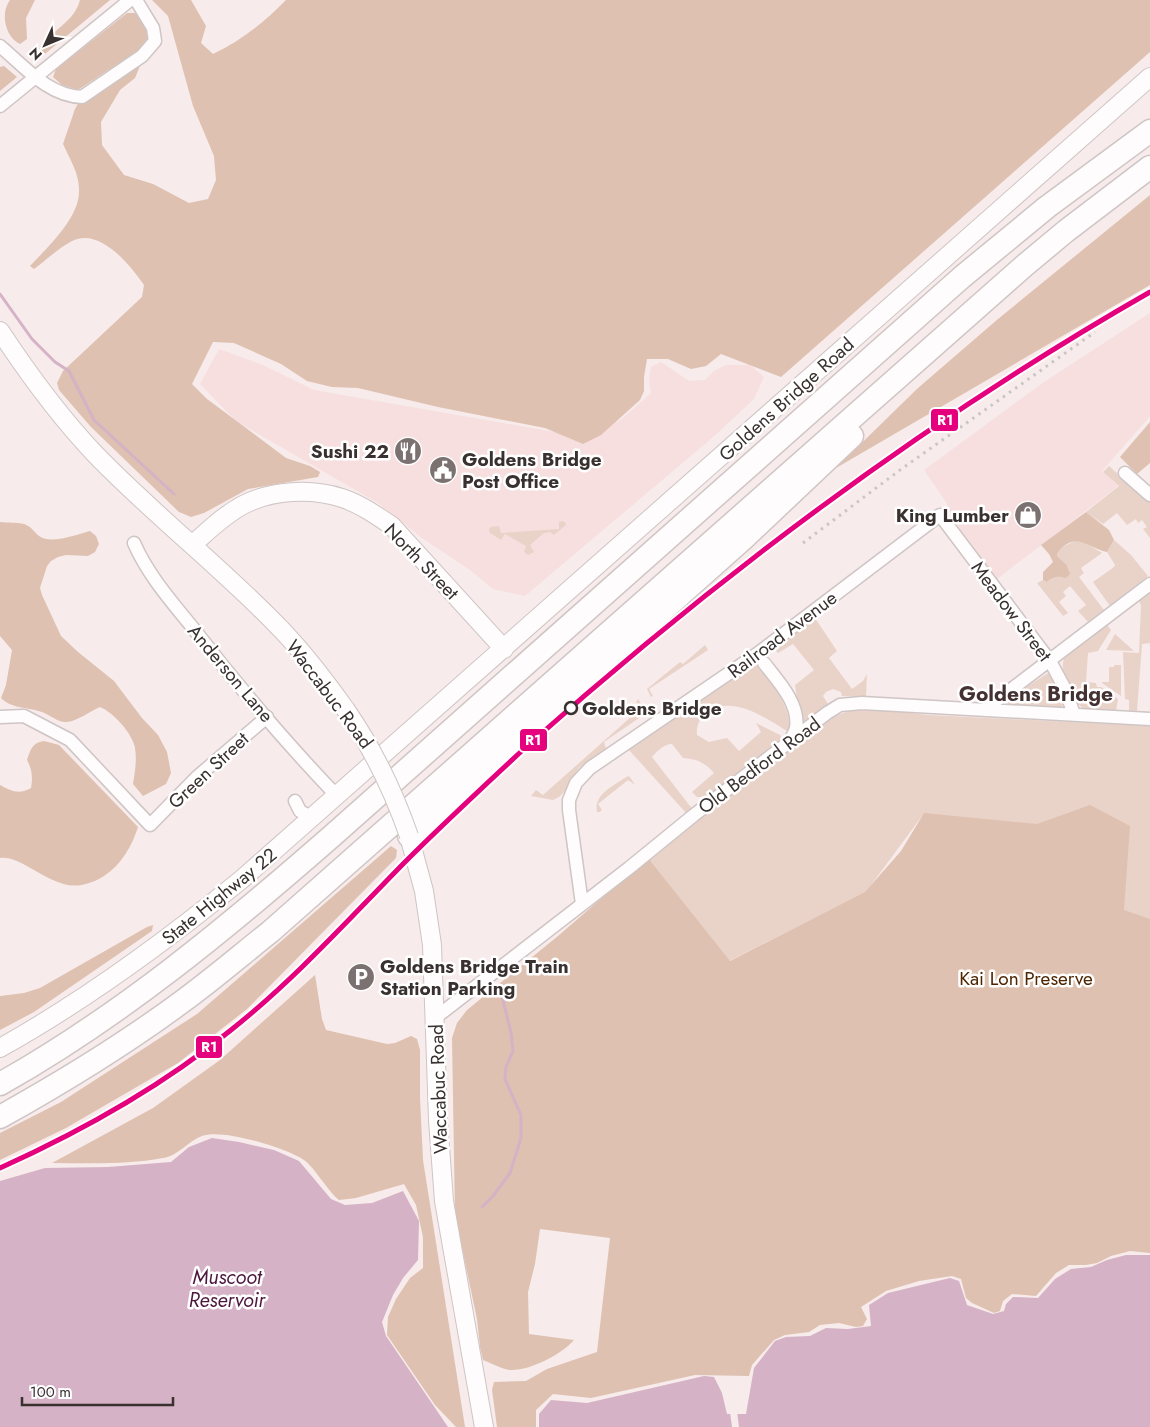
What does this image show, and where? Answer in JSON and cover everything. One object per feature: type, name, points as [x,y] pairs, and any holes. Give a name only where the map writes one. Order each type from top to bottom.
[{"type":"highway","points":[[0,1084],[59,1049],[119,1008],[164,975],[241,913],[332,836],[962,277],[1047,207],[1150,131]]},
{"type":"highway","points":[[0,1117],[91,1064],[138,1033],[183,1001],[270,932],[1024,266],[1066,231],[1150,167]]},
{"type":"highway","points":[[409,836],[756,527],[851,436],[897,378]]},
{"type":"main road","name":"Goldens Bridge Road","points":[[422,721],[1150,77]]},
{"type":"main road","name":"Waccabuc Road","points":[[0,332],[27,373],[95,454],[287,636],[346,710],[374,753],[388,781],[409,836],[424,892],[429,920],[432,945],[438,1120],[444,1201],[484,1427]]},
{"type":"main road","name":"North Street","points":[[192,545],[243,505],[261,498],[298,492],[320,493],[340,497],[376,514],[392,526],[504,649]]},
{"type":"main road","name":"State Highway 22","points":[[0,1048],[59,1014],[152,951],[242,880],[422,721]]},
{"type":"street","points":[[0,106],[130,0]]},
{"type":"street","points":[[0,46],[54,91],[71,97],[82,97],[142,56],[155,41],[153,28],[136,0]]},
{"type":"street","points":[[1126,473],[1150,495]]},
{"type":"street","name":"Meadow Street","points":[[940,515],[1050,661],[1061,680],[1074,714]]},
{"type":"street","name":"Railroad Avenue","points":[[582,904],[569,810],[572,792],[582,775],[757,654],[940,515]]},
{"type":"street","name":"Anderson Lane","points":[[134,543],[145,566],[215,656],[337,796]]},
{"type":"street","points":[[984,710],[1150,584]]},
{"type":"street","points":[[764,662],[782,685],[793,704],[796,730],[788,745]]},
{"type":"street","name":"Old Bedford Road","points":[[435,1018],[629,868],[694,815],[840,705],[862,702],[1150,719]]},
{"type":"street","name":"Green Street","points":[[0,717],[24,716],[70,740],[150,826],[197,777],[267,717]]},
{"type":"street","points":[[294,801],[300,811],[312,818]]},
{"type":"shaded area","name":"King Lumber","points":[[1150,313],[1150,416],[1102,471],[1118,486],[997,579],[952,518],[946,502],[924,470],[1044,382]]},
{"type":"shaded area","points":[[219,349],[263,365],[314,390],[589,438],[623,418],[651,393],[649,379],[651,367],[661,362],[689,381],[705,380],[714,371],[726,365],[750,365],[764,377],[754,399],[712,438],[525,596],[493,589],[470,570],[422,538],[378,503],[236,421],[200,384]]},
{"type":"shaded area","points":[[1109,466],[1150,502],[1150,538],[1143,529],[1147,527],[1142,520],[1138,523],[1136,519],[1127,525],[1117,513],[1103,524],[1086,512],[1119,486],[1103,472]]},
{"type":"shaded area","points":[[562,521],[566,525],[554,535],[550,532],[544,533],[530,545],[534,552],[528,555],[524,552],[526,546],[505,534],[501,540],[490,533],[489,529],[499,526],[501,533],[559,529],[559,522]]},
{"type":"shaded area","points":[[1114,540],[1131,555],[1148,576],[1110,606],[1093,582],[1115,565],[1107,552]]},
{"type":"shaded area","points":[[1076,541],[1086,543],[1102,553],[1081,568],[1084,573],[1079,577],[1104,610],[1088,622],[1078,611],[1086,605],[1070,586],[1063,592],[1066,596],[1059,602],[1068,613],[1063,616],[1037,583],[1043,580],[1047,582],[1052,577],[1060,576],[1066,564],[1057,556],[1058,553],[1064,546]]},
{"type":"shaded area","points":[[1150,588],[1150,643],[1142,644],[1137,711],[1129,711],[1129,700],[1125,699],[1123,652],[1139,653],[1141,605],[1137,597]]},
{"type":"shaded area","points":[[815,618],[837,651],[829,658],[852,689],[863,681],[867,674],[866,697],[842,696],[841,692],[833,689],[826,692],[823,696],[828,704],[801,726],[795,685],[814,670],[793,644],[778,653],[774,649]]},
{"type":"shaded area","points":[[1105,622],[1111,630],[1098,651],[1088,653],[1086,682],[1096,683],[1097,687],[1101,687],[1118,699],[1116,711],[1092,711],[1080,706],[1070,693],[1064,676],[1063,661],[1070,651]]},
{"type":"shaded area","points":[[1115,634],[1134,651],[1106,650]]},
{"type":"shaded area","points":[[705,645],[708,650],[649,689],[653,696],[651,697],[647,689],[680,662],[683,664]]},
{"type":"shaded area","points":[[756,663],[784,704],[790,733],[761,715],[739,707],[717,707],[707,712],[699,722],[697,735],[709,742],[727,738],[739,751],[761,732],[756,723],[780,735],[783,740],[716,792],[703,797],[697,797],[692,792],[714,773],[700,762],[683,758],[672,744],[666,745],[652,757],[692,809],[687,814],[629,750]]},
{"type":"shaded area","points":[[1114,665],[1121,665],[1121,696],[1102,683],[1109,682],[1109,667],[1114,667]]},
{"type":"shaded area","points":[[1048,673],[1059,689],[1062,708],[1000,707],[1028,686]]},
{"type":"shaded area","points":[[638,699],[651,718],[645,714],[604,742],[606,749],[580,767],[570,780],[566,790],[559,797],[553,800],[531,796],[536,790],[543,795],[641,708],[636,702]]},
{"type":"shaded area","points":[[851,710],[1150,726],[1150,1063],[964,871],[922,816],[866,892],[729,961],[649,861],[728,796],[831,718]]},
{"type":"shaded area","points":[[628,776],[635,785],[628,780],[598,804],[602,810],[597,812],[598,800],[602,795]]},
{"type":"green space","points":[[10,0],[35,0],[26,18],[27,39],[20,44],[11,36],[6,24],[5,11]]},
{"type":"green space","points":[[80,0],[110,0],[40,58],[39,49],[44,42],[68,21]]},
{"type":"green space","points":[[152,0],[191,0],[206,26],[201,43],[213,54],[252,30],[286,0],[1150,0],[1150,52],[781,377],[721,354],[706,366],[691,369],[668,359],[647,359],[644,391],[640,400],[601,435],[583,444],[545,428],[438,407],[358,388],[332,387],[307,381],[281,364],[234,343],[213,342],[192,384],[207,399],[286,458],[310,466],[320,472],[318,477],[248,489],[204,513],[191,517],[179,512],[91,427],[59,390],[57,383],[63,371],[142,297],[144,285],[131,268],[113,250],[93,239],[83,238],[72,241],[34,269],[30,266],[61,232],[78,202],[78,179],[63,144],[75,109],[79,102],[140,66],[135,78],[120,90],[101,122],[102,145],[124,175],[153,184],[189,203],[208,199],[216,180],[214,156],[193,106],[168,16]]},
{"type":"green space","points":[[127,13],[135,13],[144,22],[148,38],[143,47],[78,90],[62,85],[53,77],[56,69]]},
{"type":"green space","points":[[4,66],[17,77],[0,91],[0,67]]},
{"type":"green space","points":[[1150,195],[1150,285],[836,468],[918,388],[998,319]]},
{"type":"green space","points":[[1150,422],[1150,463],[1137,474],[1120,457]]},
{"type":"green space","points":[[1086,512],[1109,530],[1114,540],[1107,552],[1085,543],[1075,541],[1069,543],[1060,550],[1057,556],[1066,564],[1070,574],[1066,578],[1056,577],[1047,582],[1043,580],[1043,572],[1053,562],[1041,545]]},
{"type":"green space","points":[[0,522],[24,524],[39,536],[50,539],[64,538],[90,531],[96,536],[99,544],[95,552],[88,556],[66,555],[51,561],[47,566],[40,588],[61,636],[114,681],[142,718],[158,735],[167,752],[171,773],[166,784],[143,796],[133,784],[136,752],[131,736],[122,724],[100,707],[75,720],[64,722],[37,710],[10,704],[1,698],[6,685],[12,650],[0,636]]},
{"type":"green space","points":[[44,741],[59,745],[138,827],[133,841],[121,861],[110,872],[92,882],[72,886],[63,884],[16,861],[0,858],[0,785],[15,791],[31,788],[32,774],[27,760],[34,745]]},
{"type":"green space","name":"Kai Lon Preserve","points":[[1090,805],[1130,826],[1124,910],[1150,919],[1150,1253],[1130,1251],[1111,1256],[1097,1263],[1069,1265],[1056,1273],[1036,1296],[1012,1294],[1003,1301],[1000,1311],[994,1313],[972,1303],[966,1298],[961,1279],[952,1276],[919,1281],[886,1291],[861,1307],[867,1319],[863,1326],[856,1327],[839,1323],[820,1325],[809,1332],[785,1335],[774,1340],[752,1365],[749,1376],[695,1375],[591,1398],[553,1394],[536,1410],[536,1427],[497,1427],[492,1390],[494,1382],[526,1381],[547,1369],[597,1352],[610,1238],[540,1229],[535,1264],[528,1292],[529,1334],[574,1340],[561,1351],[544,1361],[518,1370],[510,1370],[483,1360],[477,1319],[455,1215],[452,1038],[457,1023],[467,1010],[558,936],[648,858],[730,961],[865,892],[901,851],[924,813],[1037,824]]},
{"type":"green space","points":[[391,846],[397,850],[396,858],[247,1009],[178,1063],[66,1128],[0,1160],[0,1133],[61,1102],[197,1014]]},
{"type":"green space","points":[[153,925],[152,931],[34,1012],[0,1030],[0,996],[24,993],[40,988]]},
{"type":"green space","points":[[315,975],[322,1019],[326,1030],[387,1044],[395,1043],[411,1036],[417,1039],[420,1050],[423,1160],[465,1427],[456,1427],[435,1405],[387,1335],[388,1317],[396,1299],[410,1278],[423,1268],[423,1237],[416,1205],[404,1184],[356,1198],[339,1200],[312,1168],[295,1155],[254,1140],[211,1134],[192,1141],[168,1157],[163,1158],[121,1163],[52,1163],[153,1108],[220,1060]]},
{"type":"water","name":"Muscoot Reservoir","points":[[212,1138],[274,1150],[299,1161],[331,1199],[345,1205],[372,1203],[403,1191],[419,1221],[418,1260],[403,1278],[393,1295],[382,1322],[386,1336],[448,1427],[0,1427],[0,1181],[45,1168],[108,1167],[171,1162],[189,1147]]},
{"type":"water","points":[[1126,1255],[1150,1255],[1150,1427],[539,1427],[539,1414],[551,1400],[587,1403],[704,1376],[714,1377],[722,1393],[727,1414],[746,1414],[754,1368],[775,1341],[786,1337],[810,1336],[826,1328],[848,1329],[871,1326],[869,1305],[888,1293],[950,1278],[959,1281],[967,1305],[993,1314],[1004,1311],[1006,1304],[1013,1297],[1038,1298],[1055,1279],[1071,1269],[1091,1267]]},
{"type":"pier","points":[[737,1411],[739,1427],[732,1427],[730,1412]]},
{"type":"waterway","points":[[0,294],[32,339],[55,362],[69,371],[94,420],[174,494]]},
{"type":"waterway","points":[[482,1207],[510,1173],[521,1138],[521,1115],[505,1079],[506,1067],[513,1051],[511,1033],[502,996]]},
{"type":"railway","points":[[803,543],[900,470],[1095,332]]},
{"type":"transit line","name":"R1","points":[[0,1168],[91,1123],[149,1089],[204,1051],[277,991],[419,848],[526,747],[673,622],[826,503],[905,447],[1067,341],[1150,292]]},
{"type":"place","name":"Sushi 22","points":[[408,451]]},
{"type":"place","name":"Goldens Bridge Post Office","points":[[443,470]]},
{"type":"place","name":"King Lumber","points":[[1028,515]]},
{"type":"place","name":"Goldens Bridge","points":[[571,708]]},
{"type":"place","name":"Goldens Bridge Train Station Parking","points":[[361,977]]},
{"type":"district","name":"Goldens Bridge","points":[[1036,694]]}]
